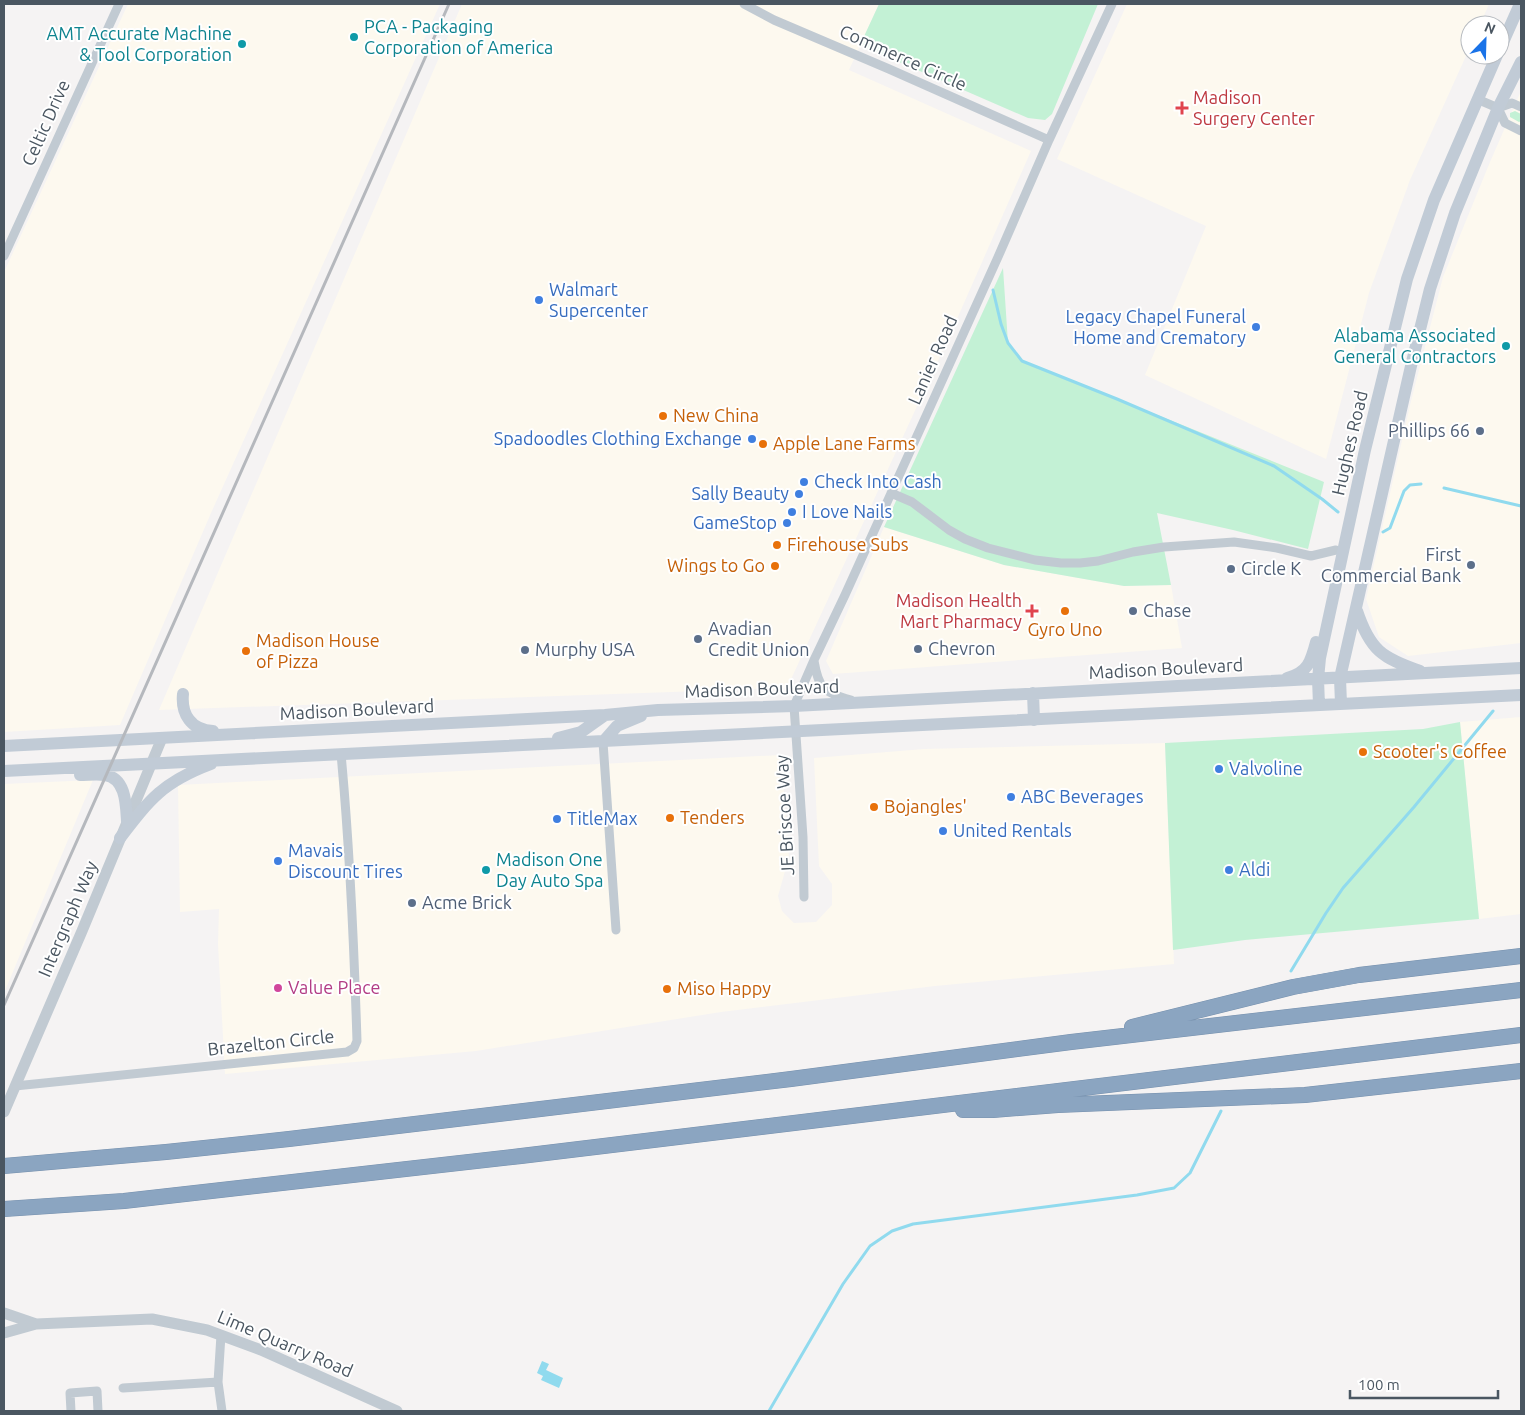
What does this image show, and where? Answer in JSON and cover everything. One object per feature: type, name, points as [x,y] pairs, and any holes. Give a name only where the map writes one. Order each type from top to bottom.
[{"type":"highway","points":[[1071,1042],[1293,987],[1359,975],[1521,956]]},
{"type":"highway","points":[[4,1166],[299,1138],[791,1079],[1071,1042],[1521,990]]},
{"type":"highway","points":[[4,1209],[124,1201],[531,1155],[1521,1035]]},
{"type":"highway","points":[[894,1111],[993,1110],[1306,1095],[1521,1071]]},
{"type":"main road","points":[[1510,26],[1520,4]]},
{"type":"main road","points":[[1341,704],[1340,678],[1430,289],[1456,213],[1498,108],[1521,62]]},
{"type":"main road","name":"Hughes Road","points":[[1319,705],[1318,679],[1320,658],[1362,468],[1407,279],[1434,200],[1493,65]]},
{"type":"main road","points":[[1271,682],[1300,673],[1310,662],[1336,550],[1362,468]]},
{"type":"main road","points":[[1357,609],[1364,630],[1373,645],[1386,657],[1427,673]]},
{"type":"main road","name":"Madison Boulevard","points":[[4,746],[606,715],[658,710],[861,703],[1521,668]]},
{"type":"main road","points":[[1033,693],[1034,720]]},
{"type":"main road","points":[[183,694],[184,712],[190,721],[200,728],[218,731],[295,730]]},
{"type":"main road","points":[[4,771],[1521,695]]},
{"type":"main road","points":[[603,742],[617,726],[658,710]]},
{"type":"main road","points":[[536,744],[581,732],[606,715]]},
{"type":"main road","points":[[120,838],[150,800],[162,789],[179,778],[221,760]]},
{"type":"main road","points":[[21,769],[62,775],[106,775],[115,780],[126,799],[127,821]]},
{"type":"street","name":"Celtic Drive","points":[[4,256],[119,4]]},
{"type":"street","name":"Commerce Circle","points":[[744,4],[774,20],[1049,140]]},
{"type":"street","name":"Lanier Road","points":[[794,706],[1112,4]]},
{"type":"street","points":[[1478,99],[1498,108],[1505,123],[1521,131]]},
{"type":"street","points":[[1498,108],[1512,103],[1521,107]]},
{"type":"street","points":[[891,493],[912,502],[949,530],[965,539],[988,548],[1035,560],[1080,563],[1164,547],[1234,542],[1277,548],[1311,556],[1336,550]]},
{"type":"street","points":[[814,660],[820,684],[826,691],[861,703]]},
{"type":"street","points":[[794,706],[797,731]]},
{"type":"street","name":"JE Briscoe Way","points":[[797,731],[804,837],[804,897]]},
{"type":"street","name":"Intergraph Way","points":[[4,1112],[162,738]]},
{"type":"street","points":[[603,742],[616,930]]},
{"type":"street","name":"Brazelton Circle","points":[[15,1086],[348,1052],[354,1048],[357,1040],[354,960],[341,754]]},
{"type":"street","name":"Lime Quarry Road","points":[[4,1314],[36,1324]]},
{"type":"street","name":"Lime Quarry Road","points":[[4,1333],[36,1324],[152,1319],[207,1330],[261,1350],[397,1411]]},
{"type":"street","points":[[221,1335],[218,1382],[222,1411]]},
{"type":"street","points":[[123,1388],[218,1382]]},
{"type":"street","points":[[71,1411],[70,1393],[97,1391],[98,1411]]},
{"type":"shaded area","points":[[128,4],[440,4],[211,513],[120,725],[4,732],[4,272]]},
{"type":"shaded area","points":[[462,4],[879,4],[849,70],[1031,151],[949,337],[787,688],[159,710]]},
{"type":"shaded area","points":[[1127,4],[1489,4],[1484,15],[1460,15],[1460,65],[1462,65],[1410,180],[1369,293],[1326,459],[1145,375],[1206,226],[1057,159]]},
{"type":"shaded area","points":[[1521,91],[1521,643],[1408,656],[1379,637],[1366,599],[1411,401],[1443,277]]},
{"type":"shaded area","points":[[884,527],[1004,565],[1124,586],[1171,585],[1182,648],[833,674],[826,661]]},
{"type":"shaded area","points":[[1521,717],[1521,914],[1479,919],[1460,722]]},
{"type":"shaded area","points":[[1165,743],[1174,964],[935,986],[721,1012],[476,1051],[225,1074],[218,944],[219,909],[180,912],[178,785],[781,755],[789,857],[778,896],[782,911],[794,923],[816,922],[832,905],[832,884],[819,866],[814,758],[924,749]]},
{"type":"shaded area","points":[[93,780],[4,993],[4,784]]},
{"type":"green space","points":[[879,4],[1098,4],[1052,114],[1045,120],[1028,118],[860,45]]},
{"type":"green space","points":[[1515,111],[1521,114],[1521,121],[1519,122],[1510,117],[1510,113]]},
{"type":"green space","points":[[1003,268],[1008,343],[1023,361],[1324,482],[1308,549],[1157,513],[1171,585],[1124,586],[1004,565],[884,527]]},
{"type":"green space","points":[[1460,722],[1479,919],[1245,940],[1173,950],[1165,743],[1423,729]]},
{"type":"water","points":[[542,1361],[549,1364],[546,1370],[563,1378],[559,1388],[541,1380],[543,1376],[537,1373]]},
{"type":"waterway","points":[[993,290],[1001,324],[1008,343],[1022,361],[1274,466],[1338,512]]},
{"type":"waterway","points":[[1383,532],[1390,528],[1404,491],[1410,485],[1421,484]]},
{"type":"waterway","points":[[1444,488],[1521,506]]},
{"type":"waterway","points":[[1291,971],[1343,888],[1414,807],[1493,711]]},
{"type":"waterway","points":[[769,1411],[843,1284],[870,1246],[892,1231],[913,1224],[1137,1195],[1174,1188],[1190,1173],[1221,1111]]},
{"type":"railway","points":[[4,1005],[449,4]]},
{"type":"place","name":"PCA - Packaging Corporation of America","points":[[354,37]]},
{"type":"place","name":"AMT Accurate Machine & Tool Corporation","points":[[242,44]]},
{"type":"place","name":"Madison Surgery Center","points":[[1182,108]]},
{"type":"place","name":"Walmart Supercenter","points":[[539,300]]},
{"type":"place","name":"Legacy Chapel Funeral Home and Crematory","points":[[1256,327]]},
{"type":"place","name":"Alabama Associated General Contractors","points":[[1506,346]]},
{"type":"place","name":"New China","points":[[663,416]]},
{"type":"place","name":"Phillips 66","points":[[1480,431]]},
{"type":"place","name":"Spadoodles Clothing Exchange","points":[[752,439]]},
{"type":"place","name":"Apple Lane Farms","points":[[763,444]]},
{"type":"place","name":"Check Into Cash","points":[[804,482]]},
{"type":"place","name":"Sally Beauty","points":[[799,494]]},
{"type":"place","name":"I Love Nails","points":[[792,512]]},
{"type":"place","name":"GameStop","points":[[787,523]]},
{"type":"place","name":"Firehouse Subs","points":[[777,545]]},
{"type":"place","name":"First Commercial Bank","points":[[1471,565]]},
{"type":"place","name":"Wings to Go","points":[[775,566]]},
{"type":"place","name":"Circle K","points":[[1231,569]]},
{"type":"place","name":"Madison Health Mart Pharmacy","points":[[1032,611]]},
{"type":"place","name":"Gyro Uno","points":[[1065,611]]},
{"type":"place","name":"Chase","points":[[1133,611]]},
{"type":"place","name":"Avadian Credit Union","points":[[698,639]]},
{"type":"place","name":"Chevron","points":[[918,649]]},
{"type":"place","name":"Murphy USA","points":[[525,650]]},
{"type":"place","name":"Madison House of Pizza","points":[[246,651]]},
{"type":"place","name":"Scooter's Coffee","points":[[1363,752]]},
{"type":"place","name":"Valvoline","points":[[1219,769]]},
{"type":"place","name":"ABC Beverages","points":[[1011,797]]},
{"type":"place","name":"Bojangles'","points":[[874,807]]},
{"type":"place","name":"Tenders","points":[[670,818]]},
{"type":"place","name":"TitleMax","points":[[557,819]]},
{"type":"place","name":"United Rentals","points":[[943,831]]},
{"type":"place","name":"Mavais Discount Tires","points":[[278,861]]},
{"type":"place","name":"Madison One Day Auto Spa","points":[[486,870]]},
{"type":"place","name":"Aldi","points":[[1229,870]]},
{"type":"place","name":"Acme Brick","points":[[412,903]]},
{"type":"place","name":"Value Place","points":[[278,988]]},
{"type":"place","name":"Miso Happy","points":[[667,989]]}]
